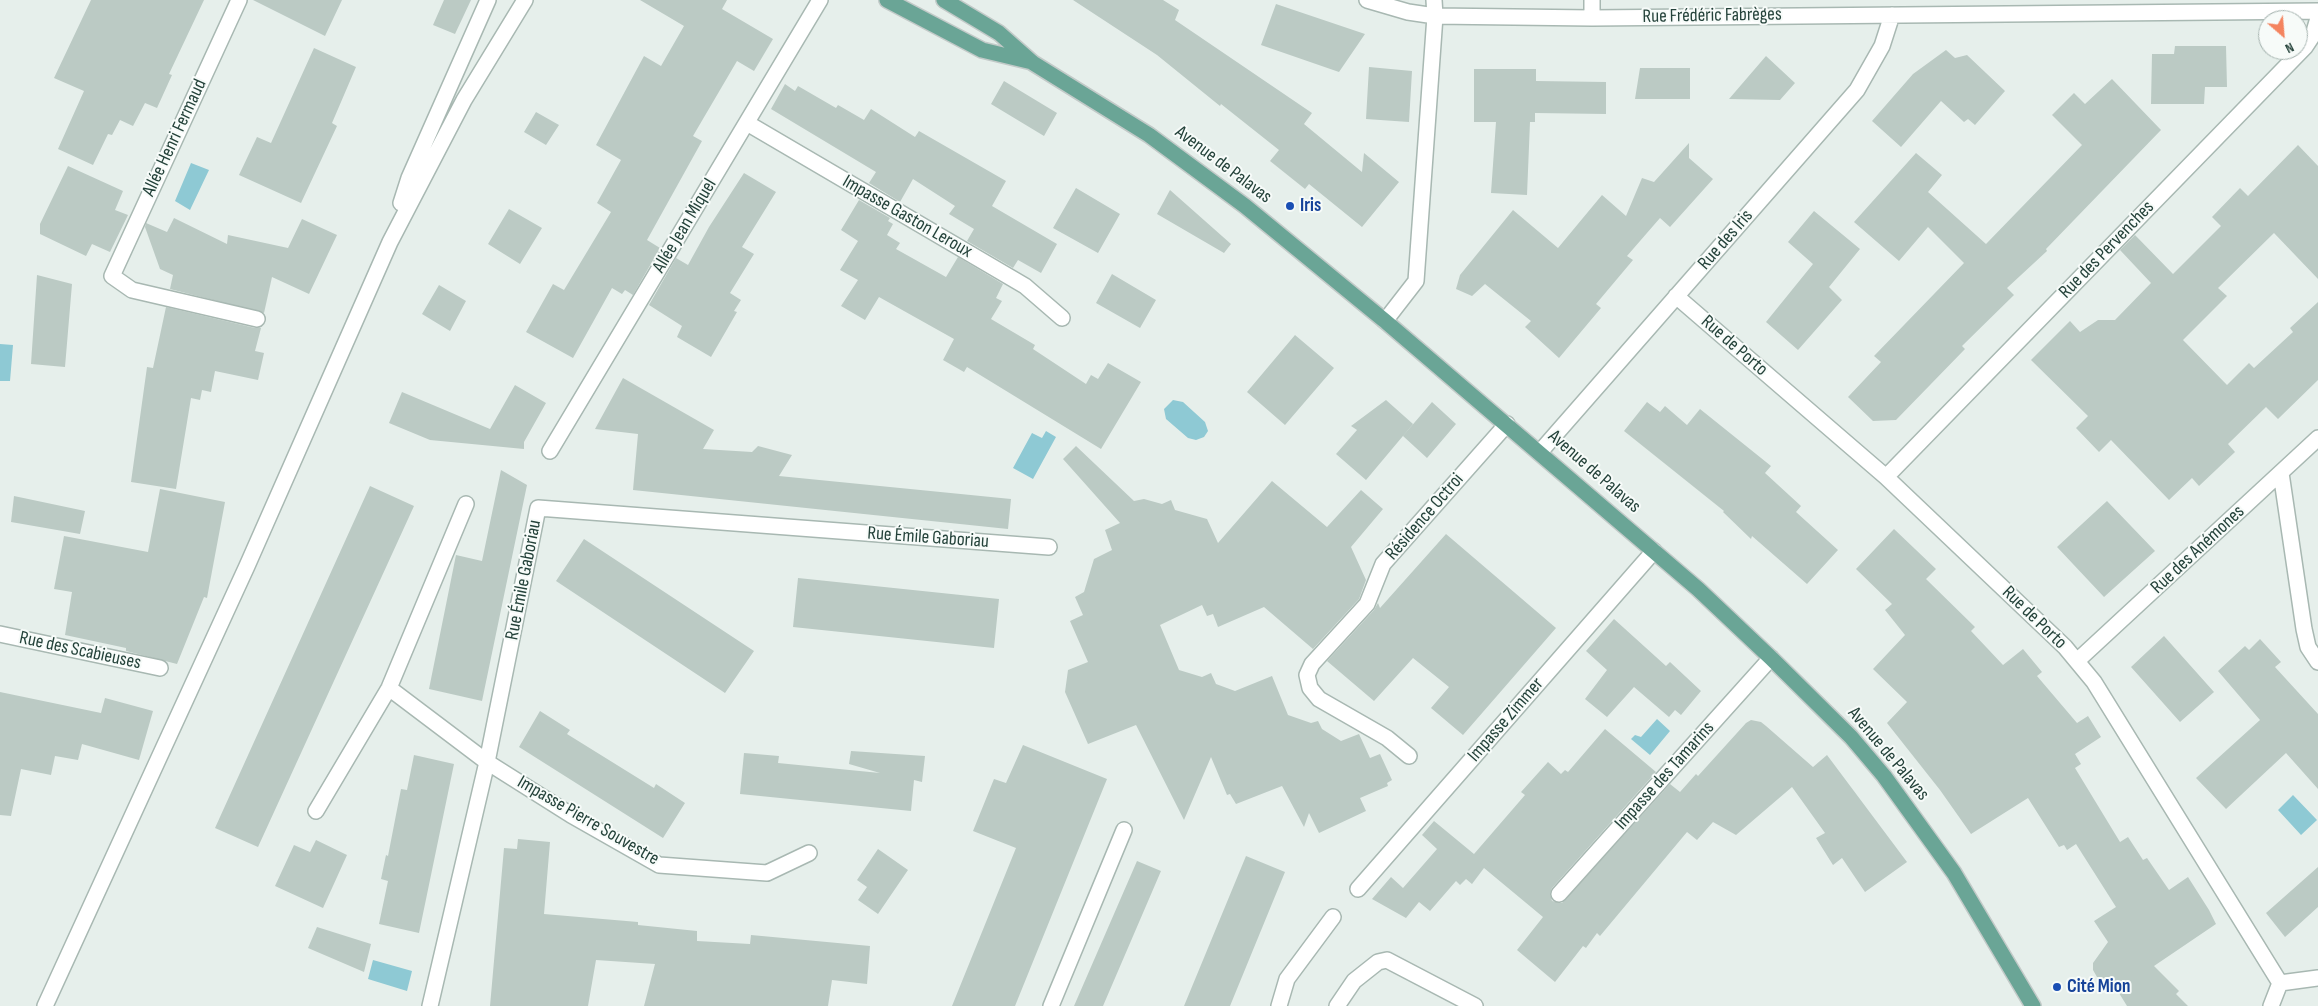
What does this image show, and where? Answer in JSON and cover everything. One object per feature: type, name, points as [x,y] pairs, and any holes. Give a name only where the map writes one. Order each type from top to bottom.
[{"type":"main road","name":"Avenue de Palavas","points":[[887,0],[982,50],[1033,63]]},
{"type":"main road","name":"Avenue de Palavas","points":[[944,0],[999,33],[1033,63],[1157,141],[1245,206],[1540,452],[1654,551],[1772,658],[1851,737],[1884,776],[1954,873],[2033,1006]]},
{"type":"street","name":"Allée Henri Fermaud","points":[[239,0],[112,276],[132,290],[257,319]]},
{"type":"street","points":[[390,242],[409,178],[488,0]]},
{"type":"street","points":[[45,1006],[247,566],[390,242],[464,100],[525,0]]},
{"type":"street","name":"Allée Jean Miquel","points":[[550,452],[820,0]]},
{"type":"street","name":"Rue Frédéric Fabrèges","points":[[1367,0],[1408,12],[1435,16],[1592,18],[2318,11]]},
{"type":"street","points":[[1385,321],[1416,281],[1435,16],[1434,0]]},
{"type":"street","points":[[1592,0],[1592,18]]},
{"type":"street","name":"Rue des Iris","points":[[1540,452],[1857,90],[1882,46],[1892,14]]},
{"type":"street","name":"Rue des Pervenches","points":[[1886,477],[2305,47],[2313,34],[2318,18]]},
{"type":"street","name":"Impasse Gaston Leroux","points":[[747,123],[1025,286],[1062,318]]},
{"type":"street","name":"Rue de Porto","points":[[1676,296],[1886,477],[2077,661],[2094,682],[2280,983]]},
{"type":"street","name":"Résidence Octroi","points":[[1409,756],[1387,738],[1319,699],[1310,688],[1307,675],[1312,664],[1367,604],[1383,564],[1507,424]]},
{"type":"street","name":"Rue des Anémones","points":[[2077,661],[2318,438]]},
{"type":"street","points":[[2281,472],[2304,629],[2308,646],[2318,662]]},
{"type":"street","points":[[316,811],[390,688],[466,504]]},
{"type":"street","name":"Rue Émile Gaboriau","points":[[430,1006],[487,762],[538,508],[1049,547]]},
{"type":"street","name":"Impasse Zimmer","points":[[1358,889],[1654,551]]},
{"type":"street","name":"Rue des Scabieuses","points":[[0,634],[160,668]]},
{"type":"street","name":"Impasse des Tamarins","points":[[1559,894],[1772,658]]},
{"type":"street","name":"Impasse Pierre Souvestre","points":[[390,688],[487,762],[571,815],[659,865],[766,873],[808,853]]},
{"type":"street","points":[[1051,1006],[1124,830]]},
{"type":"street","points":[[1279,1006],[1287,978],[1332,917]]},
{"type":"street","points":[[1338,1006],[1354,981],[1378,962],[1387,960],[1475,1006]]},
{"type":"street","points":[[2272,1006],[2280,983],[2318,978]]},
{"type":"water","points":[[191,163],[209,170],[190,210],[175,201]]},
{"type":"water","points":[[0,344],[13,345],[10,381],[0,381]]},
{"type":"water","points":[[1173,400],[1183,402],[1205,422],[1208,431],[1204,437],[1196,440],[1188,438],[1166,419],[1164,409]]},
{"type":"water","points":[[1046,431],[1056,437],[1033,479],[1013,468],[1032,433],[1042,438]]},
{"type":"water","points":[[1657,719],[1670,731],[1650,755],[1631,739],[1635,735],[1641,737]]},
{"type":"water","points":[[2293,795],[2317,820],[2301,835],[2278,810]]},
{"type":"water","points":[[373,960],[412,971],[407,991],[368,979]]},
{"type":"building","points":[[91,0],[204,0],[169,74],[172,75],[157,108],[145,103],[133,126],[120,120],[112,135],[108,134],[93,165],[58,149],[84,91],[54,78]]},
{"type":"building","points":[[253,0],[342,0],[325,36]]},
{"type":"building","points":[[444,0],[471,0],[455,34],[433,25]]},
{"type":"building","points":[[640,0],[727,0],[722,9],[773,39],[754,71],[737,61],[693,136],[702,141],[647,240],[660,248],[633,295],[625,290],[622,294],[612,288],[573,358],[526,332],[553,284],[564,290],[611,212],[597,203],[621,160],[596,145],[644,56],[661,66],[684,26]]},
{"type":"building","points":[[1073,0],[1163,0],[1179,10],[1175,20],[1312,113],[1304,124],[1362,172],[1364,153],[1399,182],[1362,227],[1309,184],[1305,189],[1270,161],[1279,150],[1221,104],[1220,106],[1157,55]]},
{"type":"building","points":[[1276,4],[1365,34],[1339,72],[1261,45]]},
{"type":"building","points":[[2175,46],[2226,46],[2227,87],[2205,87],[2204,104],[2151,104],[2152,54],[2174,54]]},
{"type":"building","points":[[314,48],[356,67],[332,123],[337,126],[301,203],[239,175],[257,137],[271,143]]},
{"type":"building","points":[[1946,50],[1955,58],[1967,55],[2005,91],[1975,125],[1968,119],[1964,122],[1941,101],[1901,147],[1872,121],[1913,74]]},
{"type":"building","points":[[1766,56],[1795,83],[1780,100],[1729,99]]},
{"type":"building","points":[[1369,67],[1412,71],[1409,122],[1366,119]]},
{"type":"building","points":[[1640,68],[1690,68],[1690,99],[1635,99]]},
{"type":"building","points":[[1474,69],[1536,69],[1536,81],[1606,82],[1606,114],[1535,113],[1535,122],[1530,122],[1527,195],[1491,193],[1496,122],[1474,122]]},
{"type":"building","points":[[2112,79],[2161,130],[2046,249],[2047,251],[2007,288],[2014,295],[1962,346],[1965,349],[1896,420],[1873,421],[1848,397],[1881,362],[1874,356],[1964,263],[1928,227],[1899,261],[1854,222],[1916,153],[1942,175],[1928,192],[1986,244],[2082,145],[2052,115],[2074,93],[2085,104]]},
{"type":"building","points":[[1004,81],[1057,113],[1044,136],[991,104]]},
{"type":"building","points":[[785,84],[795,91],[798,86],[836,108],[838,105],[864,120],[871,109],[915,137],[919,131],[1006,181],[992,206],[1057,244],[1041,273],[1018,260],[1013,268],[967,241],[974,229],[949,214],[955,206],[913,179],[900,202],[869,183],[876,172],[771,109]]},
{"type":"building","points":[[536,112],[559,125],[546,145],[524,132]]},
{"type":"building","points":[[1689,143],[1689,158],[1713,179],[1670,227],[1660,218],[1627,256],[1633,260],[1596,304],[1601,308],[1559,358],[1525,327],[1531,321],[1485,284],[1472,296],[1456,289],[1460,275],[1513,210],[1558,248],[1602,195],[1626,216],[1642,178],[1654,182]]},
{"type":"building","points":[[2298,145],[2318,166],[2318,279],[2274,233],[2218,288],[2227,296],[2183,340],[2227,385],[2249,363],[2254,368],[2293,332],[2290,328],[2318,302],[2318,380],[2278,419],[2266,407],[2228,444],[2235,452],[2199,486],[2192,478],[2169,500],[2111,440],[2099,452],[2076,428],[2088,416],[2031,360],[2070,321],[2080,332],[2098,320],[2115,320],[2151,283],[2120,250],[2135,235],[2173,274],[2221,226],[2212,217],[2240,188],[2248,196]]},
{"type":"building","points":[[68,166],[123,191],[115,210],[128,215],[110,252],[92,244],[86,256],[40,234],[40,224]]},
{"type":"building","points":[[744,173],[776,192],[742,247],[754,254],[730,293],[741,300],[734,311],[737,312],[711,357],[677,337],[682,326],[649,305],[676,258],[688,265],[709,227]]},
{"type":"building","points":[[1076,188],[1120,214],[1098,253],[1053,228]]},
{"type":"building","points":[[1170,190],[1231,244],[1224,253],[1157,214]]},
{"type":"building","points":[[859,200],[890,218],[888,221],[893,224],[887,235],[900,243],[896,249],[946,277],[958,257],[1003,284],[996,298],[1002,301],[991,319],[1035,345],[1033,349],[1086,384],[1091,375],[1098,379],[1108,363],[1141,382],[1101,449],[967,367],[964,372],[943,360],[954,339],[879,297],[865,320],[841,306],[858,280],[840,270],[858,241],[841,230]]},
{"type":"building","points":[[509,209],[542,228],[520,264],[488,244]]},
{"type":"building","points":[[1814,211],[1860,249],[1829,287],[1842,300],[1798,350],[1766,322],[1813,264],[1788,242]]},
{"type":"building","points":[[174,218],[227,244],[228,235],[288,248],[302,219],[337,235],[309,294],[272,277],[264,313],[170,289],[173,275],[160,269],[145,227],[146,223],[167,232]]},
{"type":"building","points":[[1112,274],[1156,300],[1140,328],[1096,303]]},
{"type":"building","points":[[37,275],[72,284],[65,367],[31,364]]},
{"type":"building","points":[[439,285],[466,301],[450,331],[422,314]]},
{"type":"building","points":[[166,307],[261,328],[255,351],[264,353],[258,380],[215,371],[211,392],[202,390],[200,400],[191,398],[176,489],[131,482],[147,367],[153,368]]},
{"type":"building","points":[[1295,335],[1334,368],[1285,425],[1247,392]]},
{"type":"building","points":[[623,378],[714,430],[703,449],[752,452],[758,446],[792,455],[779,476],[1011,499],[1008,529],[633,490],[638,434],[595,429]]},
{"type":"building","points":[[515,385],[546,403],[524,442],[524,449],[430,440],[389,423],[402,392],[490,429]]},
{"type":"building","points":[[1386,400],[1413,424],[1366,480],[1336,454],[1357,430],[1351,426]]},
{"type":"building","points":[[1432,402],[1456,424],[1427,458],[1403,436]]},
{"type":"building","points":[[1647,402],[1660,412],[1665,406],[1687,425],[1700,409],[1771,466],[1765,473],[1801,506],[1796,512],[1838,550],[1807,584],[1752,536],[1751,539],[1724,511],[1624,431]]},
{"type":"building","points":[[1076,446],[1134,501],[1144,499],[1162,504],[1171,500],[1175,510],[1207,519],[1218,543],[1272,481],[1327,527],[1361,490],[1383,509],[1351,547],[1366,580],[1359,599],[1313,649],[1264,607],[1218,627],[1213,614],[1207,616],[1202,605],[1160,625],[1179,670],[1202,677],[1211,673],[1216,684],[1235,691],[1272,676],[1288,715],[1311,723],[1318,721],[1322,729],[1341,741],[1359,734],[1370,758],[1380,754],[1392,780],[1387,783],[1388,786],[1360,798],[1366,811],[1319,833],[1309,813],[1304,827],[1282,786],[1236,804],[1230,794],[1227,795],[1211,757],[1184,820],[1136,725],[1088,744],[1065,692],[1068,670],[1088,662],[1070,621],[1083,615],[1075,597],[1084,592],[1094,559],[1112,550],[1105,530],[1120,523],[1063,459]]},
{"type":"building","points":[[501,470],[527,485],[482,701],[429,689],[456,555],[482,561]]},
{"type":"building","points":[[370,486],[414,506],[258,847],[215,828]]},
{"type":"building","points":[[160,489],[225,502],[207,598],[204,597],[177,664],[126,651],[126,648],[65,635],[72,592],[54,589],[64,536],[148,552]]},
{"type":"building","points":[[14,496],[85,511],[80,534],[11,522]]},
{"type":"building","points":[[2107,501],[2155,551],[2104,597],[2057,547]]},
{"type":"building","points":[[1894,529],[1936,569],[1926,579],[1975,627],[1971,631],[2003,665],[2023,649],[2042,672],[2037,676],[2077,723],[2088,716],[2101,737],[2075,754],[2081,764],[2075,768],[2120,842],[2128,837],[2143,860],[2147,858],[2169,890],[2188,877],[2209,910],[2216,924],[2154,966],[2179,991],[2176,994],[2188,1006],[2127,1006],[2111,980],[2097,977],[2093,970],[2093,963],[2108,942],[2094,921],[2116,907],[2076,844],[2067,850],[2064,845],[2059,847],[2028,798],[1971,834],[1940,790],[1887,723],[1907,702],[1873,669],[1905,635],[1885,610],[1892,604],[1856,569]]},
{"type":"building","points":[[1446,534],[1556,628],[1463,735],[1431,708],[1449,687],[1413,658],[1374,701],[1327,661],[1374,610],[1378,603],[1380,608]]},
{"type":"building","points":[[584,539],[754,651],[725,693],[556,581]]},
{"type":"building","points":[[798,578],[999,599],[994,648],[793,627]]},
{"type":"building","points":[[1614,619],[1666,666],[1670,662],[1701,691],[1681,715],[1675,710],[1669,717],[1634,687],[1607,717],[1585,699],[1607,670],[1586,651]]},
{"type":"building","points":[[2164,636],[2214,692],[2180,722],[2131,667]]},
{"type":"building","points":[[2260,639],[2281,662],[2275,667],[2318,714],[2318,789],[2286,753],[2226,809],[2196,778],[2260,720],[2218,671],[2245,646],[2249,650]]},
{"type":"building","points":[[0,692],[101,713],[105,698],[153,711],[139,760],[82,744],[78,760],[55,756],[51,775],[21,769],[11,816],[0,815]]},
{"type":"building","points":[[540,711],[570,730],[567,734],[654,788],[656,784],[685,803],[663,838],[519,747]]},
{"type":"building","points":[[1751,720],[1761,722],[1813,767],[1827,755],[1907,862],[1865,892],[1842,858],[1833,865],[1816,838],[1825,833],[1792,787],[1736,835],[1713,822],[1697,840],[1687,832],[1600,936],[1597,933],[1586,948],[1583,946],[1555,982],[1517,950],[1543,917],[1484,868],[1472,884],[1466,879],[1460,885],[1456,881],[1430,911],[1419,902],[1406,918],[1372,899],[1391,877],[1403,888],[1437,849],[1422,835],[1434,821],[1474,854],[1525,795],[1521,792],[1548,762],[1561,774],[1565,770],[1568,772],[1605,729],[1656,772],[1552,888],[1550,893],[1552,901],[1562,903],[1670,784],[1680,792],[1696,774],[1698,776],[1746,723]]},
{"type":"building","points":[[1023,745],[1107,779],[1015,1006],[952,1006],[1016,848],[973,831],[994,779],[1006,783]]},
{"type":"building","points":[[851,751],[925,756],[922,782],[914,780],[911,811],[740,794],[744,753],[779,756],[778,763],[880,773],[849,764]]},
{"type":"building","points":[[414,755],[454,764],[419,933],[379,924],[388,881],[381,879],[386,855],[388,856],[401,789],[407,790]]},
{"type":"building","points":[[518,839],[550,842],[544,914],[638,922],[638,925],[697,931],[697,941],[750,944],[751,935],[870,946],[867,984],[832,980],[828,1006],[644,1006],[655,964],[596,960],[588,1006],[490,1006],[504,848],[517,849]]},
{"type":"building","points":[[316,840],[347,855],[323,908],[275,886],[294,845],[310,852]]},
{"type":"building","points":[[878,849],[908,870],[878,914],[858,900],[867,887],[857,880]]},
{"type":"building","points":[[1246,856],[1285,872],[1230,1006],[1184,1006]]},
{"type":"building","points":[[1137,861],[1161,871],[1103,1006],[1074,1006]]},
{"type":"building","points":[[2318,867],[2318,907],[2285,937],[2266,913]]},
{"type":"building","points":[[317,927],[371,944],[364,972],[308,948]]},
{"type":"place","name":"Iris","points":[[1290,206]]},
{"type":"place","name":"Cité Mion","points":[[2057,987]]}]
